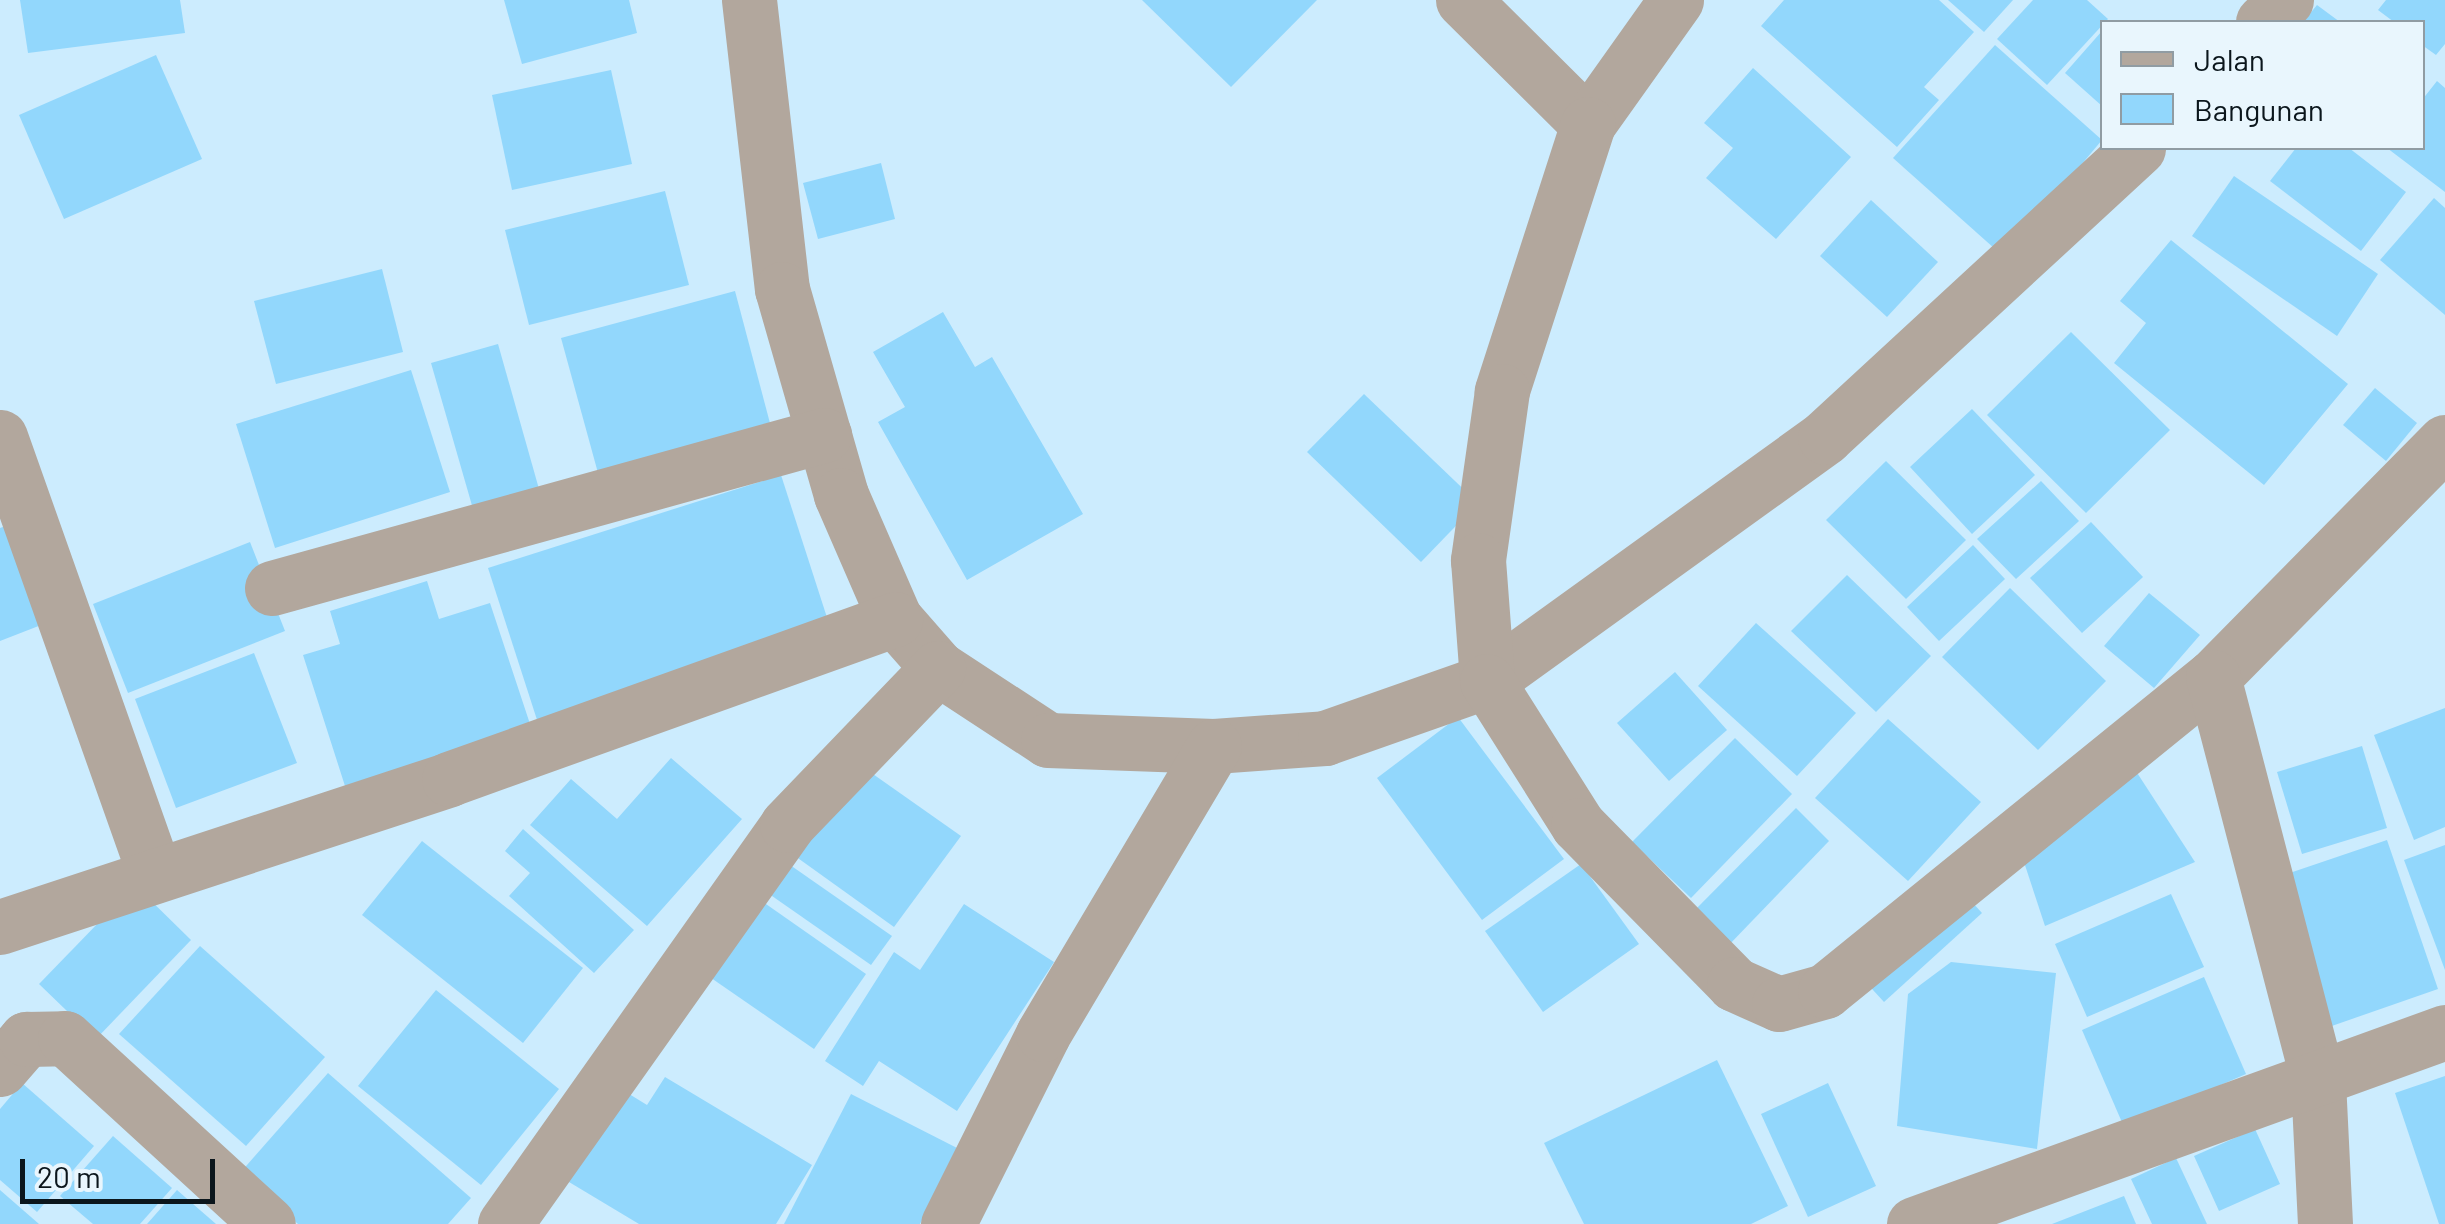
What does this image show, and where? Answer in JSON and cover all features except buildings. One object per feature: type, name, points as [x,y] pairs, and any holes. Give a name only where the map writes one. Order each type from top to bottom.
[{"type":"street","points":[[750,0],[782,289],[824,435],[896,619],[938,668],[1048,740],[1214,746],[1326,738],[1486,681],[1825,437],[2136,150]]},
{"type":"street","points":[[1463,0],[1588,124]]},
{"type":"street","points":[[1676,0],[1588,124],[1502,391],[1478,560],[1486,681],[1578,824],[1734,984],[1779,1004],[1825,991],[2212,678],[2445,442]]},
{"type":"street","points":[[2265,20],[2286,0]]},
{"type":"street","points":[[272,588],[824,435]]},
{"type":"street","points":[[0,437],[155,876]]},
{"type":"street","points":[[0,927],[896,619]]},
{"type":"street","points":[[504,1224],[786,824],[938,668]]},
{"type":"street","points":[[2212,678],[2318,1081],[2325,1224]]},
{"type":"street","points":[[948,1224],[1063,1000],[1214,746]]},
{"type":"street","points":[[1914,1224],[2445,1032]]},
{"type":"street","points":[[0,1069],[26,1039],[65,1038],[268,1224]]}]
